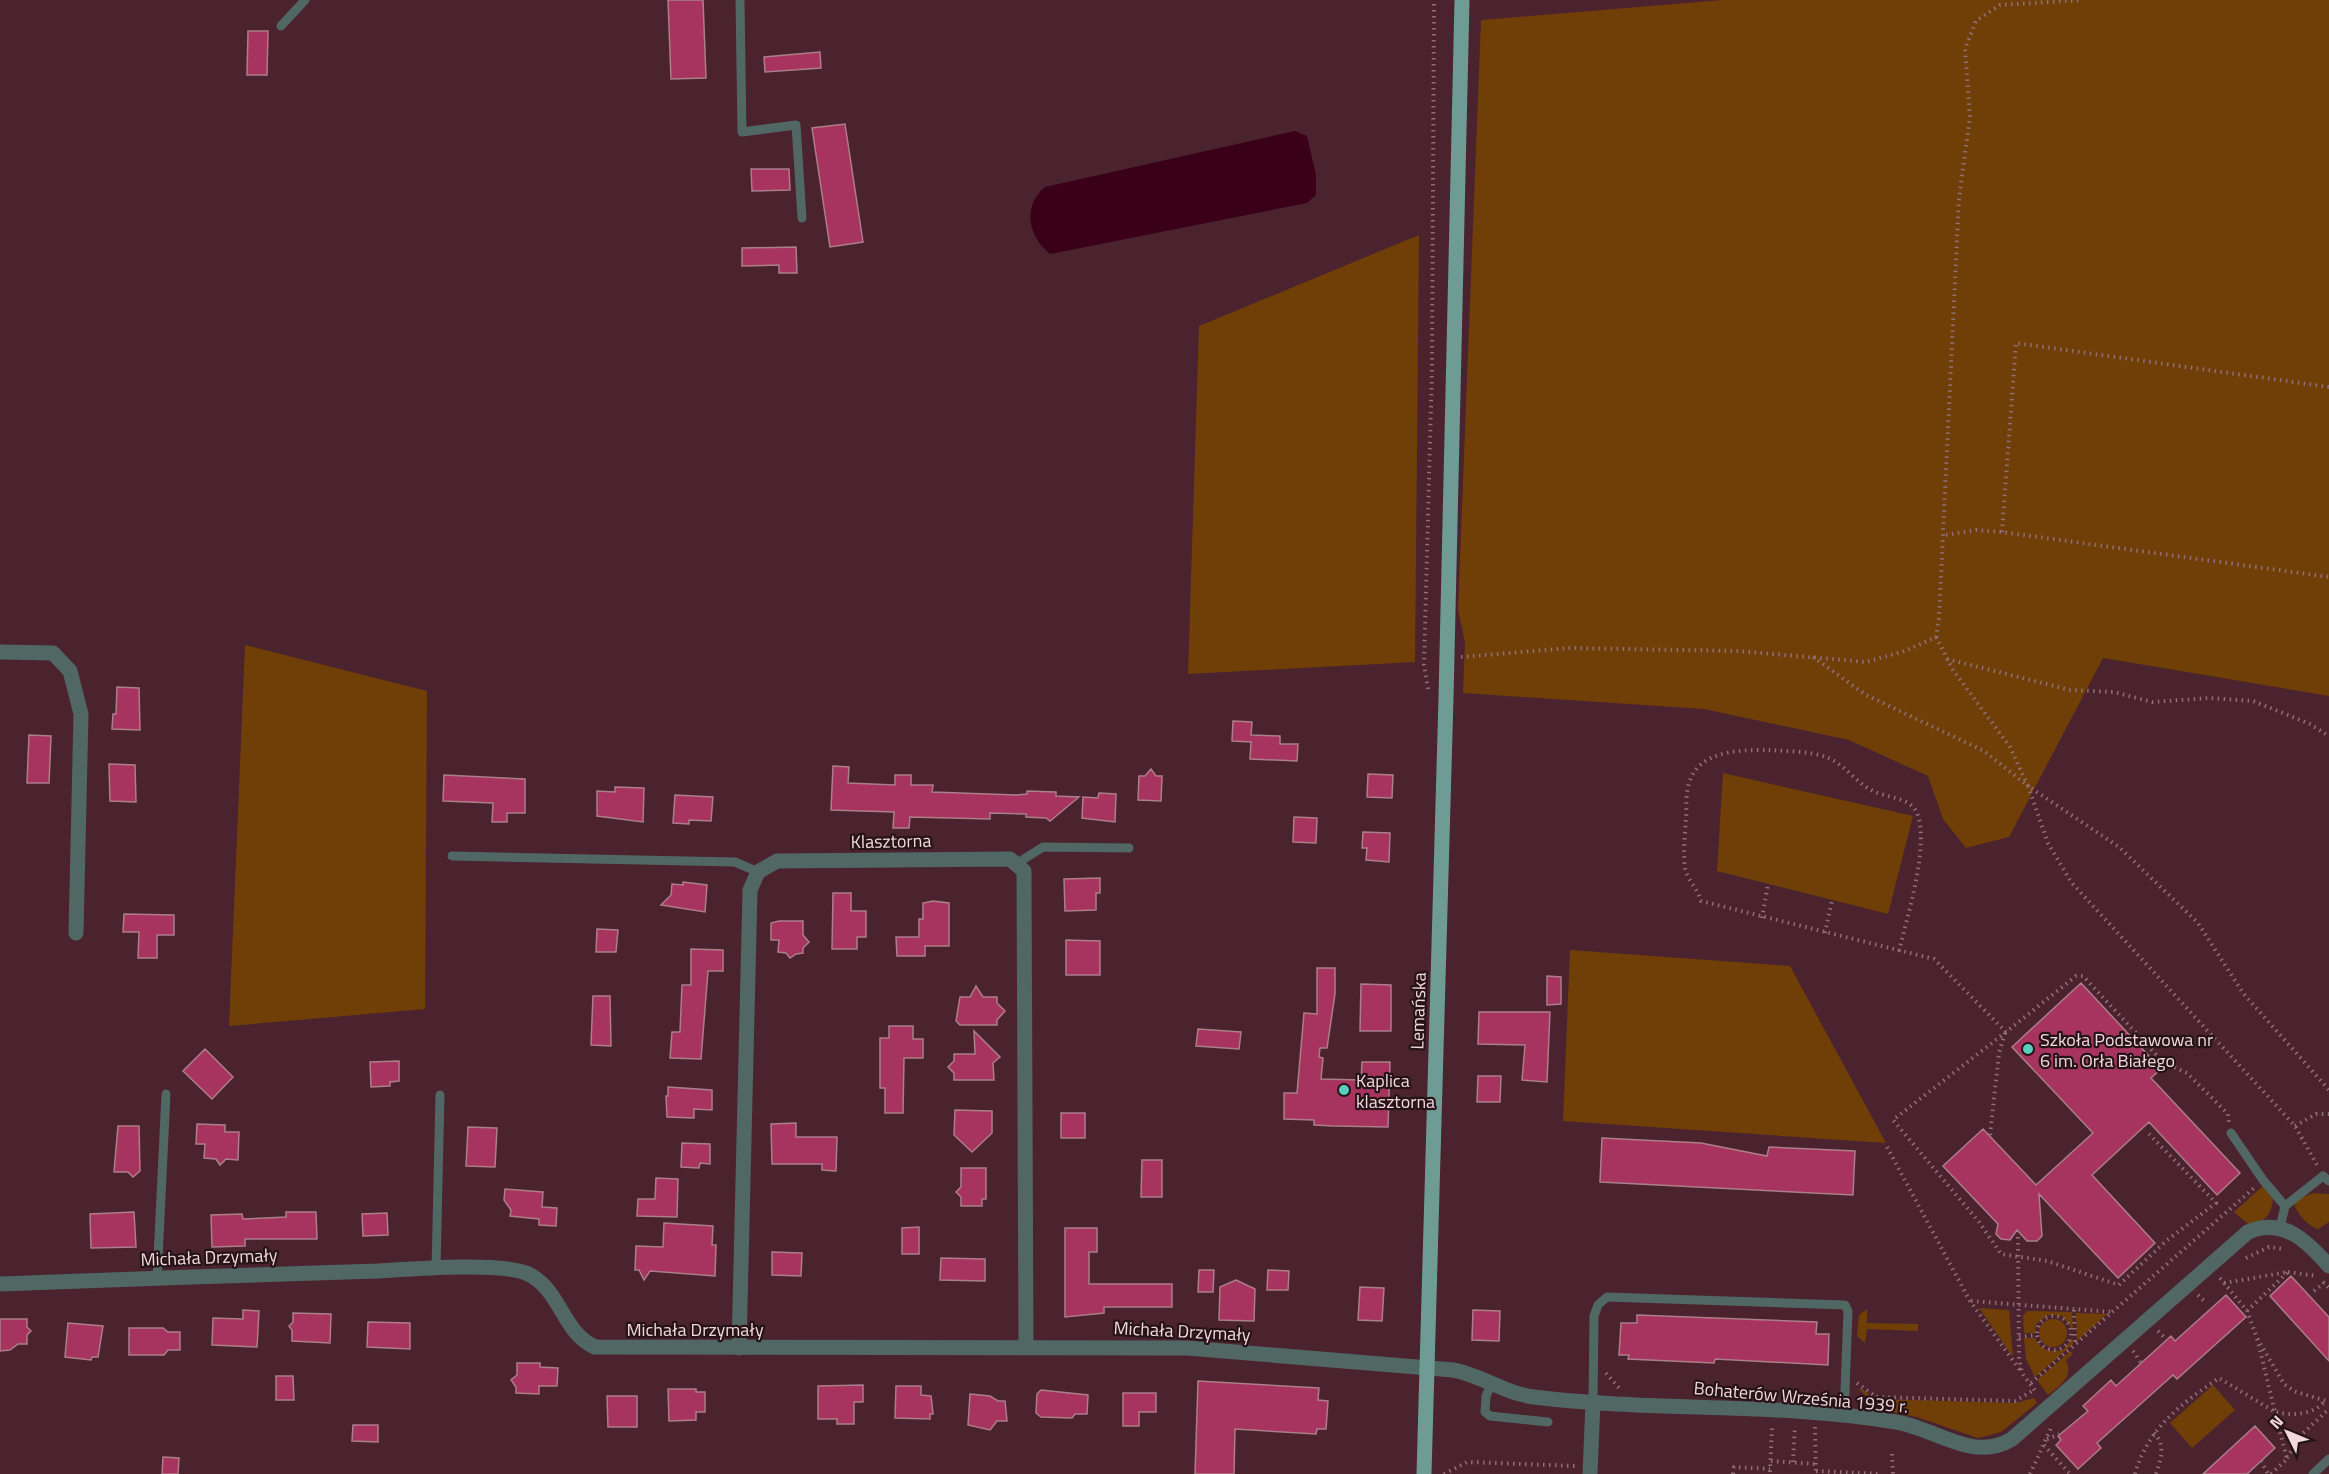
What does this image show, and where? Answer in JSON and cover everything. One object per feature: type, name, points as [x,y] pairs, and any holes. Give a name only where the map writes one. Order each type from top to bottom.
[{"type":"main road","name":"Lemańska","points":[[1424,1474],[1447,658],[1462,0]]},
{"type":"street","points":[[0,652],[53,653],[70,671],[79,703],[81,714],[76,933]]},
{"type":"street","name":"Klasztorna","points":[[758,872],[777,861],[1010,859],[1016,864]]},
{"type":"street","points":[[1016,864],[1024,871],[1026,1347]]},
{"type":"street","points":[[739,1348],[750,890],[758,872]]},
{"type":"street","name":"Bohaterów Września 1939 r.","points":[[1426,1368],[1466,1372],[1531,1397],[1844,1416],[1903,1423],[1981,1449],[2001,1446],[2248,1232],[2258,1228],[2280,1228]]},
{"type":"street","points":[[2280,1228],[2304,1239],[2323,1271]]},
{"type":"street","name":"Michała Drzymały","points":[[0,1284],[436,1269],[514,1269],[543,1285],[559,1303],[580,1341],[595,1347],[1187,1348],[1426,1368]]},
{"type":"street","points":[[1590,1474],[1593,1402]]},
{"type":"lane","points":[[281,26],[305,0]]},
{"type":"lane","points":[[740,0],[742,132],[796,125],[802,218]]},
{"type":"lane","points":[[1016,864],[1043,847],[1129,848]]},
{"type":"lane","points":[[452,856],[735,862],[758,872]]},
{"type":"lane","points":[[157,1278],[166,1094]]},
{"type":"lane","points":[[436,1269],[440,1095]]},
{"type":"lane","points":[[2231,1133],[2263,1180],[2285,1206]]},
{"type":"lane","points":[[2280,1228],[2285,1206],[2326,1179]]},
{"type":"lane","points":[[1593,1402],[1594,1316],[1598,1305],[1606,1297],[1845,1305],[1848,1311],[1844,1416]]},
{"type":"lane","points":[[1492,1383],[1486,1396],[1485,1412],[1490,1416],[1548,1422]]},
{"type":"lane","points":[[2313,1474],[2329,1459]]},
{"type":"path","points":[[2083,0],[2000,5],[1976,21],[1965,49],[1970,117],[1959,198],[1939,618],[1936,637],[1947,659],[2010,747],[2028,786],[2048,843],[2071,882],[2295,1126],[2326,1179]]},
{"type":"path","points":[[2002,532],[2016,343],[2329,387]]},
{"type":"path","points":[[1946,535],[1976,530],[2002,532],[2329,577]]},
{"type":"path","points":[[1447,658],[1569,648],[1738,651],[1866,662],[1905,651],[1936,637]]},
{"type":"path","points":[[1812,657],[1866,695],[1984,751],[2028,786],[2119,847],[2198,922],[2243,993],[2329,1090]]},
{"type":"path","points":[[1947,659],[2070,690],[2115,692],[2152,702],[2210,698],[2253,701],[2310,724],[2329,736]]},
{"type":"path","points":[[1899,951],[1919,868],[1918,815],[1914,808],[1897,798],[1875,792],[1858,783],[1839,763],[1825,757],[1746,750],[1718,755],[1704,762],[1691,776],[1685,825],[1685,870],[1697,888],[1701,901],[1762,918],[1899,951],[1934,959],[2006,1032]]},
{"type":"path","points":[[1762,918],[1768,884]]},
{"type":"path","points":[[1825,933],[1832,900]]},
{"type":"path","points":[[2149,1134],[2216,1203],[2166,1241],[2119,1285],[2047,1261],[2001,1254],[1979,1222],[1893,1120],[2076,976],[2083,976],[2163,1062],[2187,1073],[2228,1114],[2231,1133]]},
{"type":"path","points":[[1990,1136],[1999,1053],[2006,1032]]},
{"type":"path","points":[[2295,1126],[2316,1114],[2329,1114]]},
{"type":"path","points":[[1887,1147],[1970,1301],[2040,1398]]},
{"type":"path","points":[[2031,1383],[2263,1180]]},
{"type":"path","points":[[2018,1237],[2019,1359],[2022,1373]]},
{"type":"path","points":[[2238,1264],[2269,1247],[2285,1249],[2293,1254]]},
{"type":"path","points":[[2309,1268],[2323,1271]]},
{"type":"path","points":[[2212,1284],[2229,1271]]},
{"type":"path","points":[[2224,1282],[2288,1272],[2323,1271]]},
{"type":"path","points":[[2323,1271],[2324,1283],[2329,1288]]},
{"type":"path","points":[[2247,1311],[2288,1272]]},
{"type":"path","points":[[2220,1278],[2247,1311],[2257,1338],[2287,1459]]},
{"type":"path","points":[[2314,1291],[2324,1283]]},
{"type":"path","points":[[2190,1302],[2205,1290]]},
{"type":"path","points":[[2198,1295],[2206,1303]]},
{"type":"path","points":[[1970,1301],[2018,1307],[2112,1312]]},
{"type":"path","points":[[2074,1310],[2075,1344]]},
{"type":"path","points":[[2052,1316],[2064,1320],[2073,1331],[2068,1344],[2056,1351],[2043,1347],[2036,1335],[2040,1323],[2052,1316]]},
{"type":"path","points":[[2149,1337],[2165,1323]]},
{"type":"path","points":[[2157,1330],[2166,1339]]},
{"type":"path","points":[[2019,1337],[2036,1335]]},
{"type":"path","points":[[2257,1338],[2284,1383],[2294,1391],[2327,1402]]},
{"type":"path","points":[[2126,1356],[2140,1343]]},
{"type":"path","points":[[2133,1350],[2141,1363]]},
{"type":"path","points":[[1605,1370],[1618,1388],[1625,1389]]},
{"type":"path","points":[[2135,1474],[2140,1456],[2154,1433],[2188,1399],[2219,1378],[2275,1412],[2299,1414],[2327,1402]]},
{"type":"path","points":[[1846,1384],[1860,1383],[1876,1397],[2015,1401],[2034,1390]]},
{"type":"path","points":[[2261,1461],[2270,1474],[2287,1459],[2300,1436],[2329,1409]]},
{"type":"path","points":[[2030,1474],[2056,1418]]},
{"type":"path","points":[[1733,1474],[1734,1467],[1770,1471],[1773,1425]]},
{"type":"path","points":[[1793,1462],[1795,1425]]},
{"type":"path","points":[[1815,1426],[1816,1472],[1881,1474]]},
{"type":"path","points":[[2154,1433],[2159,1439],[2162,1451],[2156,1474]]},
{"type":"path","points":[[2046,1439],[2061,1434]]},
{"type":"path","points":[[2044,1445],[2070,1474]]},
{"type":"path","points":[[1892,1454],[1893,1474]]},
{"type":"path","points":[[1444,1474],[1467,1462],[1577,1466],[1577,1455]]},
{"type":"path","points":[[1770,1461],[1815,1464]]},
{"type":"path","points":[[1489,1462],[1489,1469]]},
{"type":"path","points":[[1521,1464],[1521,1470]]},
{"type":"path","points":[[1555,1472],[1556,1465]]},
{"type":"shaded area","points":[[1723,0],[2329,0],[2329,696],[2103,658],[2009,837],[1966,848],[1943,819],[1928,776],[1849,740],[1704,709],[1463,693],[1465,642],[1458,610],[1481,20]]},
{"type":"shaded area","points":[[1295,131],[1307,136],[1316,175],[1316,195],[1307,203],[1050,254],[1037,239],[1033,230],[1031,212],[1033,203],[1045,187]]},
{"type":"shaded area","points":[[1419,235],[1415,662],[1188,674],[1199,326]]},
{"type":"shaded area","points":[[245,645],[427,691],[425,1009],[229,1026]]},
{"type":"shaded area","points":[[1723,773],[1913,816],[1888,914],[1717,871]]},
{"type":"shaded area","points":[[1570,950],[1790,966],[1886,1143],[1563,1121]]},
{"type":"shaded area","points":[[2263,1186],[2273,1199],[2270,1210],[2266,1218],[2254,1224],[2248,1224],[2234,1212]]},
{"type":"shaded area","points":[[2313,1193],[2329,1194],[2329,1222],[2318,1229],[2303,1218],[2294,1201]]},
{"type":"shaded area","points":[[1979,1308],[2009,1310],[2013,1357]]},
{"type":"shaded area","points":[[1867,1309],[1867,1323],[1918,1324],[1918,1331],[1867,1329],[1865,1343],[1857,1336],[1859,1315]]},
{"type":"shaded area","points":[[2027,1311],[2072,1312],[2073,1330],[2062,1316],[2048,1315],[2036,1324],[2035,1333],[2024,1333],[2023,1316]]},
{"type":"shaded area","points":[[2076,1313],[2107,1314],[2077,1341]]},
{"type":"shaded area","points":[[2053,1319],[2063,1323],[2067,1333],[2063,1343],[2053,1347],[2043,1343],[2039,1333],[2043,1323]]},
{"type":"shaded area","points":[[2024,1338],[2035,1338],[2043,1348],[2050,1351],[2063,1350],[2072,1338],[2073,1344],[2035,1377],[2026,1359]]},
{"type":"shaded area","points":[[2071,1351],[2073,1354],[2066,1360],[2067,1376],[2048,1395],[2037,1380]]},
{"type":"shaded area","points":[[2213,1385],[2235,1410],[2192,1448],[2170,1423]]},
{"type":"shaded area","points":[[1859,1389],[1875,1399],[2016,1403],[2034,1398],[2037,1403],[2001,1432],[1978,1438],[1917,1417],[1879,1409]]},
{"type":"building","points":[[668,0],[703,0],[706,78],[671,79]]},
{"type":"building","points":[[248,31],[268,31],[267,75],[247,75]]},
{"type":"building","points":[[820,52],[821,68],[765,72],[764,57]]},
{"type":"building","points":[[845,124],[863,242],[830,247],[812,128]]},
{"type":"building","points":[[751,169],[789,169],[790,190],[752,191]]},
{"type":"building","points":[[796,247],[797,273],[779,273],[779,265],[742,266],[742,248]]},
{"type":"building","points":[[117,687],[139,688],[140,730],[112,729],[113,714],[116,714]]},
{"type":"building","points":[[1233,721],[1252,722],[1251,735],[1280,736],[1280,744],[1298,744],[1297,761],[1250,759],[1251,742],[1232,741]]},
{"type":"building","points":[[29,735],[51,736],[49,783],[27,783]]},
{"type":"building","points":[[109,764],[135,765],[136,802],[110,801]]},
{"type":"building","points":[[833,766],[849,767],[848,783],[895,785],[895,775],[911,775],[911,785],[933,785],[932,792],[1017,795],[1027,794],[1027,791],[1056,792],[1056,796],[1079,797],[1050,821],[1046,818],[1026,817],[1026,814],[990,813],[990,819],[910,817],[909,828],[893,828],[894,812],[831,810]]},
{"type":"building","points":[[1151,769],[1156,776],[1162,776],[1161,801],[1138,800],[1139,776],[1145,776]]},
{"type":"building","points":[[1368,774],[1393,775],[1392,798],[1367,797]]},
{"type":"building","points":[[444,775],[525,779],[525,813],[507,813],[507,822],[492,822],[493,803],[443,801]]},
{"type":"building","points":[[615,787],[644,788],[643,822],[597,816],[597,791],[615,792]]},
{"type":"building","points":[[1099,793],[1116,794],[1115,822],[1082,818],[1083,797],[1098,798]]},
{"type":"building","points":[[675,795],[713,797],[711,821],[689,820],[689,824],[673,823]]},
{"type":"building","points":[[1294,817],[1317,818],[1316,843],[1293,842]]},
{"type":"building","points":[[1363,832],[1390,833],[1389,862],[1366,860],[1367,848],[1362,848]]},
{"type":"building","points":[[1100,878],[1100,893],[1096,893],[1096,910],[1065,911],[1064,879]]},
{"type":"building","points":[[683,882],[707,885],[705,912],[661,905],[671,895],[672,884],[683,885]]},
{"type":"building","points":[[833,893],[851,893],[851,911],[866,911],[866,937],[857,937],[857,949],[832,949]]},
{"type":"building","points":[[933,901],[949,903],[949,946],[925,946],[925,956],[897,956],[896,937],[919,937],[919,919],[923,919],[923,903]]},
{"type":"building","points":[[124,914],[174,915],[174,935],[157,935],[157,958],[138,958],[139,932],[123,932]]},
{"type":"building","points":[[803,921],[803,935],[809,942],[803,948],[803,953],[790,958],[786,953],[778,952],[779,940],[771,940],[771,923]]},
{"type":"building","points":[[597,929],[618,930],[616,952],[596,952]]},
{"type":"building","points":[[1066,940],[1100,941],[1100,975],[1066,975]]},
{"type":"building","points":[[691,949],[723,950],[723,971],[708,971],[701,1059],[670,1058],[672,1032],[680,1032],[682,985],[691,985]]},
{"type":"building","points":[[1317,968],[1335,968],[1335,994],[1327,1048],[1320,1048],[1319,1057],[1323,1058],[1321,1079],[1361,1080],[1362,1062],[1390,1062],[1388,1127],[1314,1125],[1314,1120],[1284,1119],[1284,1093],[1297,1093],[1304,1013],[1317,1014]]},
{"type":"building","points":[[1547,976],[1561,977],[1561,1004],[1547,1005]]},
{"type":"building","points":[[2081,983],[2161,1069],[2151,1078],[2240,1173],[2217,1195],[2149,1122],[2092,1175],[2155,1243],[2118,1278],[2039,1194],[2042,1236],[2037,1241],[2027,1241],[2017,1230],[2010,1240],[2001,1239],[1996,1234],[1998,1224],[1943,1166],[1983,1129],[2036,1185],[2093,1133],[2012,1047]]},
{"type":"building","points":[[1361,984],[1391,985],[1391,1031],[1360,1031]]},
{"type":"building","points":[[976,986],[983,997],[997,997],[997,1003],[1005,1011],[997,1020],[997,1025],[960,1025],[956,1021],[960,997],[970,997]]},
{"type":"building","points":[[593,996],[610,996],[611,1046],[591,1045]]},
{"type":"building","points":[[1479,1012],[1550,1012],[1547,1082],[1522,1080],[1525,1045],[1478,1044]]},
{"type":"building","points":[[889,1026],[913,1026],[913,1039],[923,1039],[923,1058],[904,1058],[903,1113],[885,1113],[885,1088],[880,1088],[880,1038],[889,1038]]},
{"type":"building","points":[[1198,1029],[1241,1032],[1239,1049],[1196,1046]]},
{"type":"building","points":[[974,1031],[1000,1057],[993,1063],[994,1080],[954,1080],[954,1073],[948,1067],[954,1061],[954,1054],[975,1054]]},
{"type":"building","points":[[205,1049],[233,1077],[212,1099],[183,1071]]},
{"type":"building","points":[[399,1061],[399,1081],[390,1082],[390,1086],[371,1087],[370,1062]]},
{"type":"building","points":[[1478,1076],[1501,1076],[1500,1102],[1477,1102]]},
{"type":"building","points":[[668,1087],[712,1090],[712,1110],[694,1109],[694,1118],[667,1117]]},
{"type":"building","points":[[955,1110],[992,1111],[992,1133],[972,1152],[954,1135]]},
{"type":"building","points":[[1061,1113],[1085,1113],[1085,1138],[1061,1138]]},
{"type":"building","points":[[796,1123],[796,1137],[837,1137],[836,1171],[822,1170],[822,1164],[772,1164],[771,1124]]},
{"type":"building","points":[[197,1124],[225,1125],[225,1132],[239,1132],[238,1160],[226,1159],[220,1165],[216,1159],[204,1158],[205,1144],[196,1144]]},
{"type":"building","points":[[118,1126],[139,1126],[140,1171],[133,1177],[128,1172],[114,1172]]},
{"type":"building","points":[[468,1127],[497,1128],[495,1167],[466,1166]]},
{"type":"building","points":[[1602,1138],[1701,1143],[1767,1156],[1769,1147],[1855,1151],[1853,1195],[1600,1182]]},
{"type":"building","points":[[682,1143],[710,1144],[710,1164],[700,1163],[699,1168],[681,1167]]},
{"type":"building","points":[[1142,1160],[1162,1160],[1162,1197],[1141,1197]]},
{"type":"building","points":[[961,1168],[986,1168],[986,1199],[982,1199],[982,1206],[961,1206],[961,1197],[956,1192],[961,1187]]},
{"type":"building","points":[[656,1178],[678,1179],[677,1217],[637,1216],[638,1199],[655,1199]]},
{"type":"building","points":[[505,1189],[543,1192],[542,1207],[557,1208],[556,1226],[539,1225],[539,1219],[510,1216],[511,1210],[504,1200]]},
{"type":"building","points":[[134,1212],[136,1247],[91,1248],[90,1214]]},
{"type":"building","points":[[286,1212],[316,1212],[317,1239],[245,1239],[245,1246],[212,1247],[211,1215],[242,1214],[243,1219],[286,1217]]},
{"type":"building","points":[[387,1213],[388,1235],[363,1236],[362,1214]]},
{"type":"building","points":[[664,1223],[713,1226],[712,1245],[716,1245],[715,1276],[650,1271],[644,1280],[639,1270],[635,1270],[636,1246],[663,1247]]},
{"type":"building","points":[[919,1227],[919,1254],[902,1254],[902,1228]]},
{"type":"building","points":[[1065,1228],[1097,1228],[1097,1252],[1089,1252],[1089,1284],[1172,1284],[1172,1307],[1104,1307],[1104,1313],[1065,1317]]},
{"type":"building","points":[[772,1252],[802,1253],[801,1276],[772,1275]]},
{"type":"building","points":[[941,1258],[985,1259],[985,1281],[940,1280]]},
{"type":"building","points":[[1199,1270],[1214,1270],[1213,1292],[1198,1292]]},
{"type":"building","points":[[1268,1270],[1289,1271],[1288,1290],[1267,1290]]},
{"type":"building","points":[[2291,1276],[2329,1317],[2329,1361],[2270,1296]]},
{"type":"building","points":[[1236,1280],[1255,1289],[1254,1321],[1219,1320],[1220,1287]]},
{"type":"building","points":[[1360,1287],[1384,1288],[1382,1321],[1358,1320]]},
{"type":"building","points":[[2226,1295],[2246,1317],[2177,1379],[2173,1375],[2097,1443],[2101,1448],[2078,1469],[2056,1445],[2061,1440],[2058,1436],[2088,1411],[2083,1406],[2111,1380],[2116,1386],[2171,1336],[2175,1341]]},
{"type":"building","points":[[243,1310],[259,1311],[257,1347],[212,1345],[213,1318],[243,1319]]},
{"type":"building","points":[[1473,1310],[1500,1311],[1499,1341],[1472,1340]]},
{"type":"building","points":[[293,1313],[331,1314],[330,1343],[292,1341],[292,1330],[289,1326],[293,1322]]},
{"type":"building","points":[[1637,1315],[1817,1322],[1816,1334],[1829,1334],[1828,1365],[1715,1359],[1714,1363],[1628,1359],[1629,1355],[1619,1355],[1621,1323],[1637,1323]]},
{"type":"building","points":[[0,1319],[27,1319],[27,1327],[31,1331],[27,1335],[27,1344],[18,1344],[10,1350],[0,1351]]},
{"type":"building","points":[[368,1322],[410,1323],[410,1349],[367,1347]]},
{"type":"building","points":[[68,1323],[103,1326],[98,1357],[92,1357],[91,1360],[65,1357]]},
{"type":"building","points":[[129,1328],[163,1328],[168,1332],[180,1332],[180,1350],[168,1350],[164,1355],[129,1355]]},
{"type":"building","points":[[517,1363],[540,1363],[540,1367],[558,1368],[557,1386],[539,1386],[539,1394],[516,1393],[516,1387],[511,1380],[517,1375]]},
{"type":"building","points":[[276,1376],[293,1376],[294,1400],[276,1400]]},
{"type":"building","points":[[1198,1381],[1319,1388],[1318,1400],[1328,1401],[1326,1429],[1317,1429],[1316,1434],[1235,1429],[1234,1474],[1195,1474]]},
{"type":"building","points":[[863,1385],[863,1402],[854,1402],[854,1424],[837,1424],[837,1419],[818,1419],[818,1386]]},
{"type":"building","points":[[896,1386],[921,1386],[921,1395],[931,1396],[933,1414],[930,1414],[930,1419],[895,1418]]},
{"type":"building","points":[[668,1389],[696,1389],[696,1392],[705,1392],[705,1412],[696,1412],[696,1420],[669,1421]]},
{"type":"building","points":[[1041,1390],[1088,1395],[1087,1414],[1075,1414],[1072,1418],[1041,1417],[1036,1413],[1037,1394]]},
{"type":"building","points":[[1123,1393],[1156,1393],[1156,1412],[1139,1412],[1139,1426],[1123,1426]]},
{"type":"building","points":[[970,1394],[990,1396],[998,1401],[1005,1401],[1007,1421],[997,1421],[990,1430],[968,1425]]},
{"type":"building","points":[[607,1396],[637,1396],[637,1427],[608,1427]]},
{"type":"building","points":[[353,1425],[378,1425],[378,1442],[352,1441]]},
{"type":"building","points":[[2255,1426],[2275,1448],[2247,1474],[2203,1474]]},
{"type":"building","points":[[163,1457],[179,1458],[178,1474],[162,1474]]},
{"type":"place","name":"Szkoła Podstawowa nr 6 im. Orła Białego","points":[[2028,1049]]},
{"type":"place","name":"Kaplica klasztorna","points":[[1344,1090]]}]
